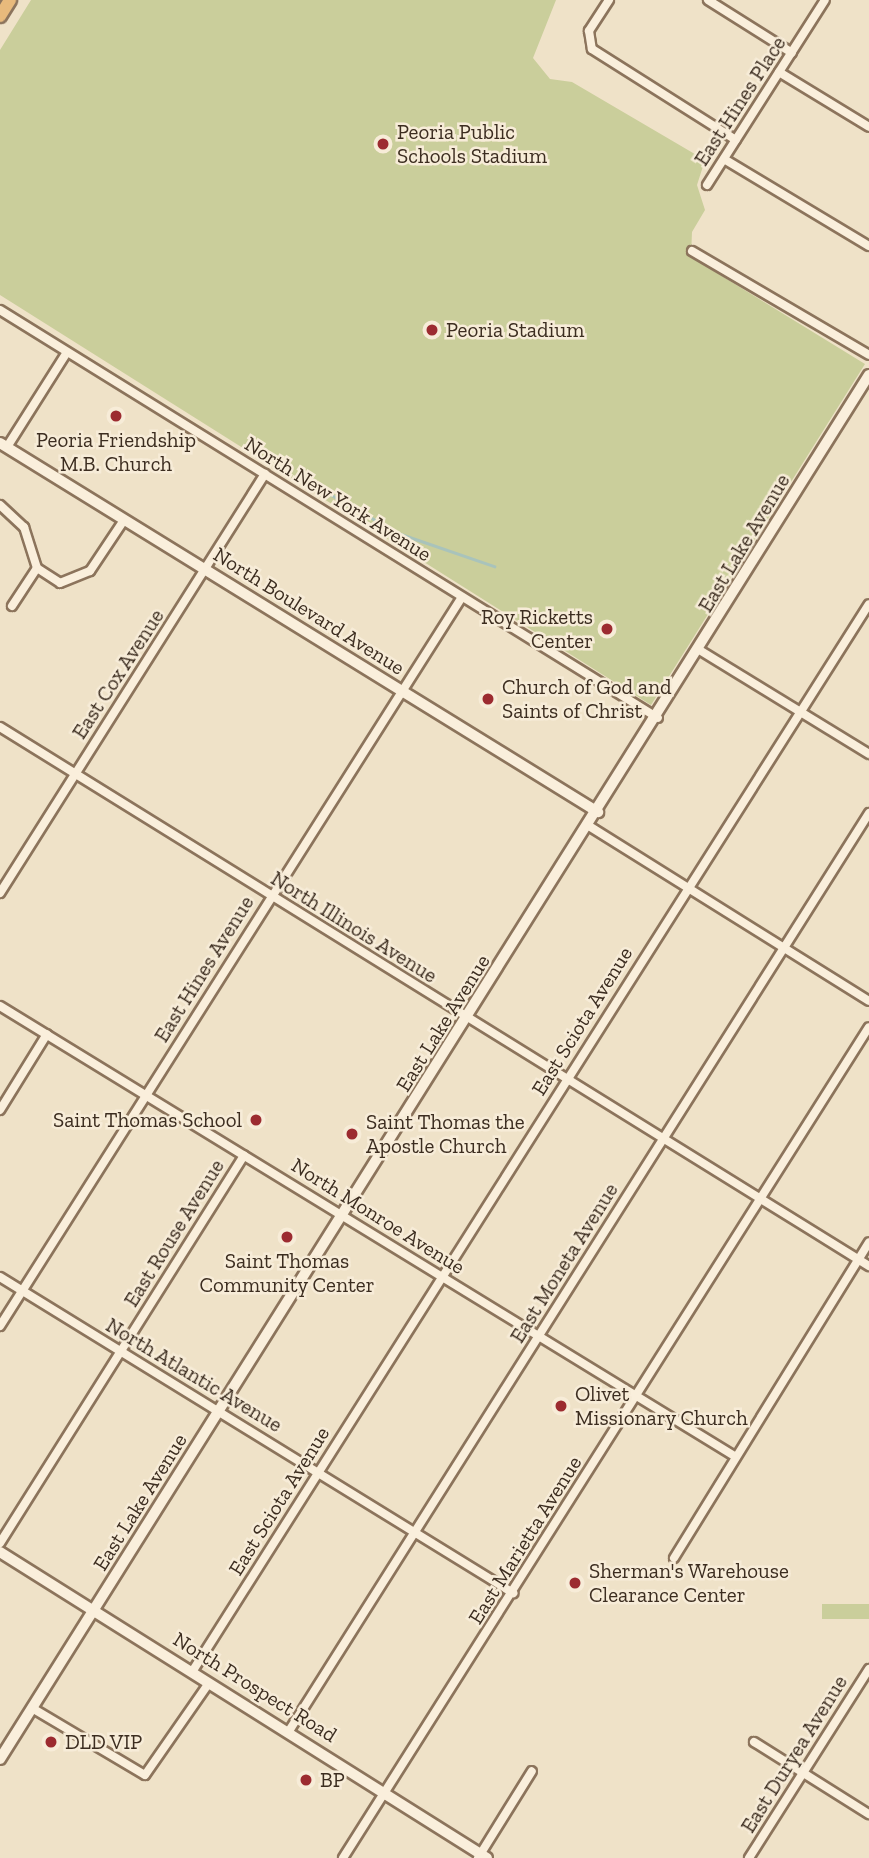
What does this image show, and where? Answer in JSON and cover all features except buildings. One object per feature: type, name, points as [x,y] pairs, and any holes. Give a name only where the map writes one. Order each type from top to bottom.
[{"type":"highway","points":[[0,16],[10,0]]},
{"type":"main road","name":"North Prospect Road","points":[[0,1552],[289,1731],[482,1857]]},
{"type":"street","points":[[609,0],[587,40],[736,140]]},
{"type":"street","points":[[708,0],[792,53]]},
{"type":"street","name":"East Hines Place","points":[[707,186],[825,0]]},
{"type":"street","points":[[779,72],[869,127]]},
{"type":"street","points":[[724,159],[869,246]]},
{"type":"street","points":[[692,251],[869,355]]},
{"type":"street","name":"North New York Avenue","points":[[0,310],[658,718]]},
{"type":"street","points":[[2,445],[66,352]]},
{"type":"street","name":"East Lake Avenue","points":[[0,1759],[701,651],[869,375]]},
{"type":"street","name":"North Boulevard Avenue","points":[[2,445],[598,812]]},
{"type":"street","name":"East Cox Avenue","points":[[0,893],[265,474]]},
{"type":"street","points":[[0,505],[24,527],[37,568],[60,583],[83,577],[124,520]]},
{"type":"street","points":[[12,606],[37,568]]},
{"type":"street","name":"East Hines Avenue","points":[[0,1325],[462,597]]},
{"type":"street","name":"East Sciota Avenue","points":[[192,1672],[566,1078],[869,604]]},
{"type":"street","points":[[701,651],[869,754]]},
{"type":"street","name":"North Illinois Avenue","points":[[0,727],[869,1266]]},
{"type":"street","name":"East Moneta Avenue","points":[[289,1731],[869,813]]},
{"type":"street","points":[[589,826],[869,1001]]},
{"type":"street","name":"North Monroe Avenue","points":[[0,1006],[736,1457]]},
{"type":"street","name":"East Marietta Avenue","points":[[343,1858],[869,1027]]},
{"type":"street","points":[[0,1110],[47,1034]]},
{"type":"street","name":"East Rouse Avenue","points":[[0,1543],[244,1155]]},
{"type":"street","points":[[674,1558],[869,1242]]},
{"type":"street","name":"North Atlantic Avenue","points":[[0,1277],[513,1593]]},
{"type":"street","name":"East Duryea Avenue","points":[[749,1858],[869,1668]]},
{"type":"street","points":[[32,1708],[145,1775],[209,1683]]},
{"type":"street","points":[[754,1742],[869,1814]]},
{"type":"street","points":[[482,1857],[532,1771]]},
{"type":"green space","name":"Peoria Stadium","points":[[31,0],[556,0],[533,58],[550,79],[572,82],[705,160],[697,185],[705,210],[692,232],[691,257],[865,364],[651,705],[0,295],[0,50]]},
{"type":"green space","points":[[822,1604],[869,1604],[869,1619],[822,1619]]},
{"type":"waterway","points":[[321,489],[398,533],[494,566]]},
{"type":"place","name":"Peoria Public Schools Stadium","points":[[383,144]]},
{"type":"place","name":"Peoria Stadium","points":[[432,330]]},
{"type":"place","name":"Peoria Friendship M.B. Church","points":[[116,416]]},
{"type":"place","name":"Roy Ricketts Center","points":[[607,629]]},
{"type":"place","name":"Church of God and Saints of Christ","points":[[488,699]]},
{"type":"place","name":"Saint Thomas School","points":[[256,1120]]},
{"type":"place","name":"Saint Thomas the Apostle Church","points":[[352,1134]]},
{"type":"place","name":"Saint Thomas Community Center","points":[[287,1237]]},
{"type":"place","name":"Olivet Missionary Church","points":[[561,1406]]},
{"type":"place","name":"Sherman's Warehouse Clearance Center","points":[[575,1583]]},
{"type":"place","name":"DLD VIP","points":[[51,1742]]},
{"type":"place","name":"BP","points":[[306,1780]]}]
